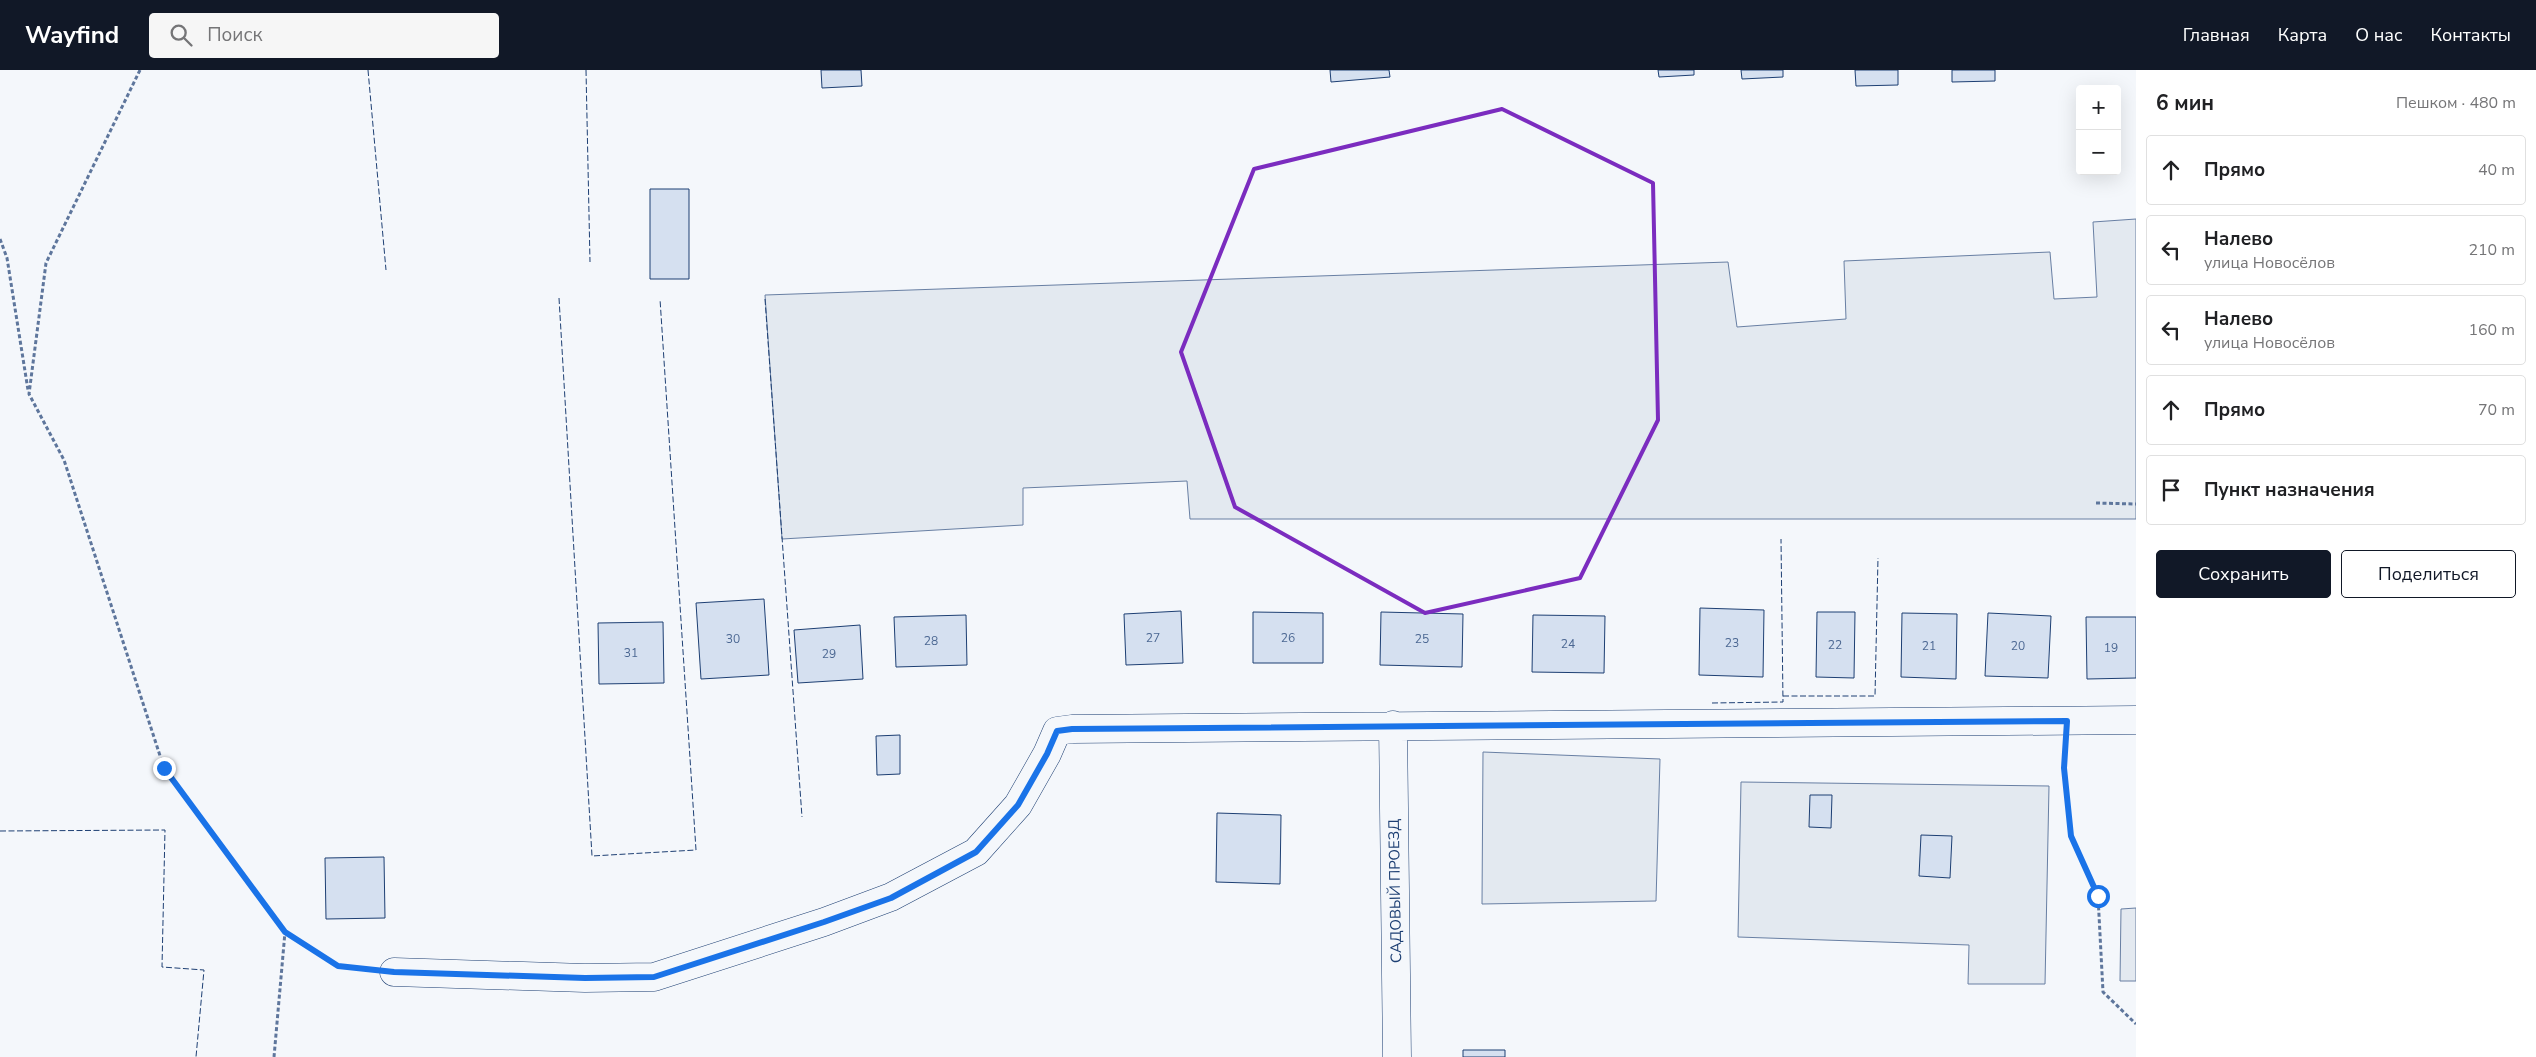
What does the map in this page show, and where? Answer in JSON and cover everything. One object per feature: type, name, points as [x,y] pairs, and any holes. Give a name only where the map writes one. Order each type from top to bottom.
[{"type":"street","points":[[394,972],[585,978],[654,977],[891,898],[976,852],[1018,805],[1047,754],[1057,731],[1072,729],[1393,725],[2136,720]]},
{"type":"street","name":"САДОВЫЙ ПРОЕЗД","points":[[1393,725],[1397,1057]]},
{"type":"path","points":[[29,394],[46,263],[140,70]]},
{"type":"path","points":[[0,239],[7,258],[29,394],[64,460],[164,768],[285,932],[338,966],[394,972]]},
{"type":"path","points":[[2096,503],[2136,504]]},
{"type":"path","points":[[2067,721],[2064,768],[2071,836],[2098,896],[2103,992],[2136,1024]]},
{"type":"path","points":[[274,1057],[285,932]]},
{"type":"highlighted area","points":[[1502,109],[1653,183],[1658,420],[1580,578],[1425,613],[1235,507],[1181,352],[1254,169]]},
{"type":"shaded area","points":[[2136,219],[2136,519],[1190,519],[1187,481],[1023,488],[1023,525],[782,539],[765,295],[1728,262],[1737,327],[1846,319],[1844,261],[2050,252],[2054,299],[2097,297],[2093,222]]},
{"type":"shaded area","points":[[1483,752],[1660,759],[1656,901],[1482,904]]},
{"type":"shaded area","points":[[1741,782],[2049,786],[2045,984],[1968,984],[1969,945],[1738,937]]},
{"type":"shaded area","points":[[2136,908],[2136,981],[2120,981],[2121,909]]},
{"type":"building","points":[[821,70],[861,70],[862,86],[822,88]]},
{"type":"building","points":[[1330,70],[1389,70],[1390,77],[1331,82]]},
{"type":"building","points":[[1658,70],[1694,70],[1694,75],[1659,77]]},
{"type":"building","points":[[1741,70],[1783,70],[1783,77],[1742,79]]},
{"type":"building","points":[[1855,70],[1898,70],[1898,85],[1856,86]]},
{"type":"building","points":[[1952,70],[1995,70],[1995,81],[1952,82]]},
{"type":"building","points":[[650,189],[689,189],[689,279],[650,279]]},
{"type":"building","points":[[764,599],[769,675],[701,679],[696,603]]},
{"type":"building","points":[[1700,608],[1764,610],[1763,677],[1699,675]]},
{"type":"building","points":[[1181,611],[1183,663],[1126,665],[1124,614]]},
{"type":"building","points":[[1253,612],[1323,613],[1323,663],[1253,663]]},
{"type":"building","points":[[1381,612],[1463,614],[1462,667],[1380,665]]},
{"type":"building","points":[[1817,612],[1855,612],[1854,678],[1816,677]]},
{"type":"building","points":[[1902,613],[1957,614],[1956,679],[1901,677]]},
{"type":"building","points":[[1988,613],[2051,616],[2048,678],[1985,676]]},
{"type":"building","points":[[966,615],[967,665],[896,667],[894,617]]},
{"type":"building","points":[[1533,615],[1605,616],[1604,673],[1532,672]]},
{"type":"building","points":[[2086,617],[2136,617],[2136,678],[2087,679]]},
{"type":"building","points":[[663,622],[664,683],[599,684],[598,623]]},
{"type":"building","points":[[860,625],[863,679],[798,683],[794,630]]},
{"type":"building","points":[[900,735],[900,774],[877,775],[876,736]]},
{"type":"building","points":[[1810,795],[1832,795],[1831,828],[1809,827]]},
{"type":"building","points":[[1217,813],[1281,815],[1280,884],[1216,882]]},
{"type":"building","points":[[1921,835],[1952,836],[1950,878],[1919,876]]},
{"type":"building","points":[[384,857],[385,918],[326,919],[325,858]]},
{"type":"building","points":[[1463,1050],[1505,1050],[1505,1057],[1463,1057]]},
{"type":"fence","points":[[368,70],[386,270]]},
{"type":"fence","points":[[586,70],[590,262]]},
{"type":"fence","points":[[559,298],[592,856],[696,850],[660,299]]},
{"type":"fence","points":[[765,299],[802,817]]},
{"type":"fence","points":[[1712,703],[1783,702],[1781,539]]},
{"type":"fence","points":[[1783,696],[1875,696],[1878,558]]},
{"type":"fence","points":[[0,831],[165,830],[162,967],[204,970],[196,1057]]},
{"type":"route","points":[[164,768],[285,932],[338,966],[394,972],[585,978],[654,977],[703,959],[824,922],[891,898],[976,852],[1018,805],[1047,754],[1057,731],[1072,729],[2067,721],[2064,768],[2071,836],[2098,896]]}]
